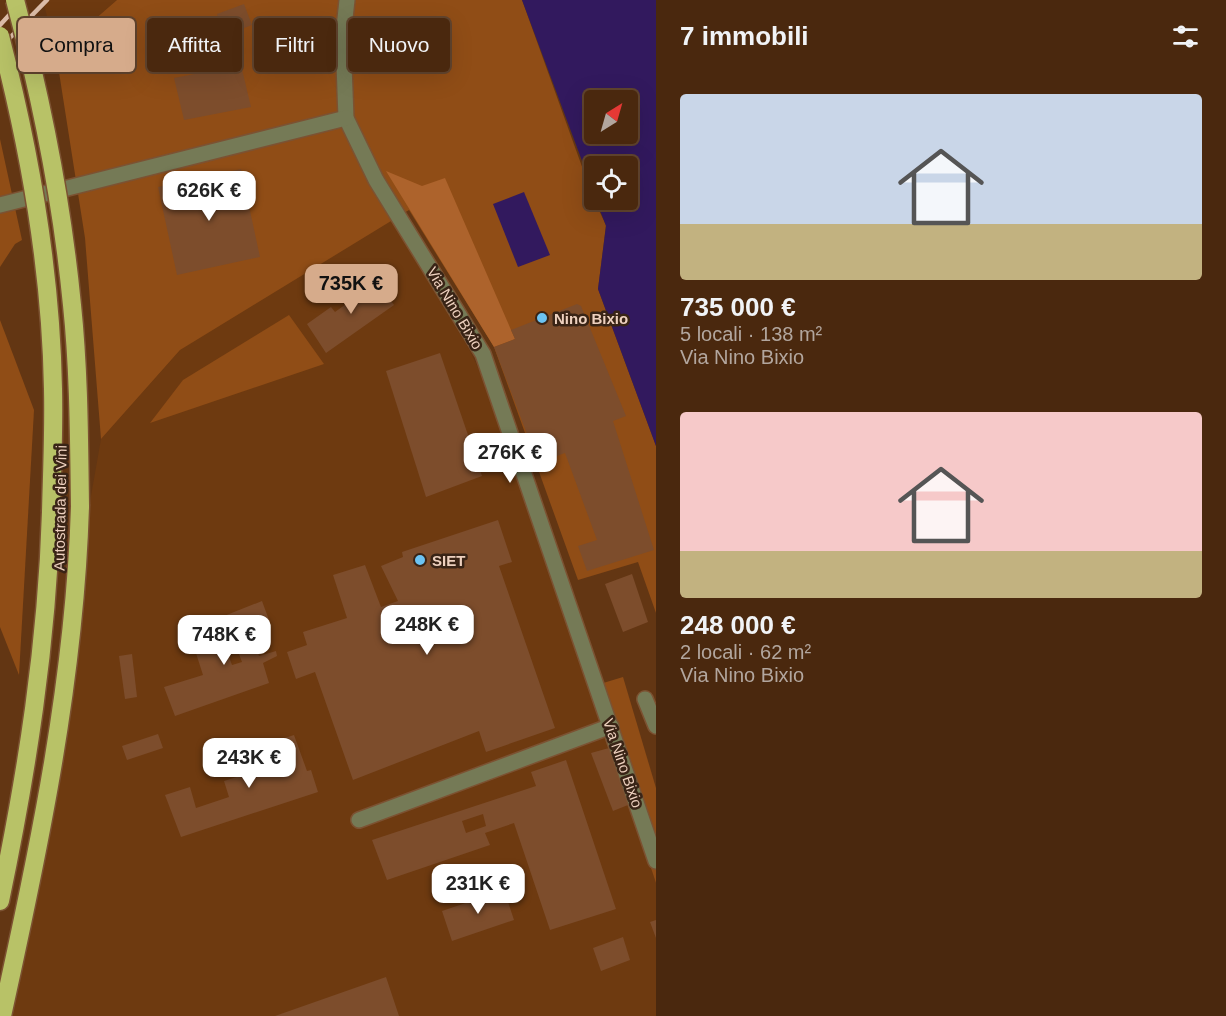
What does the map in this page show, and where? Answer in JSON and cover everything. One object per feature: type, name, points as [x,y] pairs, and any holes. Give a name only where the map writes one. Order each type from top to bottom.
[{"type":"highway","name":"Autostrada dei Vini","points":[[2,1016],[47,798],[72,625],[80,506],[77,375],[68,266],[49,139],[15,0]]},
{"type":"highway","name":"Autostrada dei Vini","points":[[0,36],[19,115],[40,237],[53,388],[49,576],[44,644],[20,804],[0,901]]},
{"type":"street","name":"Via Nino Bixio","points":[[347,0],[343,46],[346,118],[376,180],[483,354],[656,861]]},
{"type":"street","points":[[0,205],[346,118]]},
{"type":"street","points":[[645,699],[656,726]]},
{"type":"street","points":[[359,820],[611,726]]},
{"type":"shaded area","points":[[43,0],[117,0],[96,18],[47,18]]},
{"type":"shaded area","points":[[117,0],[522,0],[584,172],[584,210],[599,210],[606,225],[598,289],[656,446],[656,613],[638,562],[578,580],[494,347],[409,210],[180,350],[101,439],[85,238],[59,72],[135,72],[135,18],[96,18]]},
{"type":"shaded area","points":[[522,0],[656,0],[656,446],[598,289],[606,226],[600,210],[638,210],[638,156],[584,156],[584,166]]},
{"type":"shaded area","points":[[0,139],[22,240],[15,244],[0,267]]},
{"type":"shaded area","points":[[386,171],[422,186],[445,178],[515,339],[494,347]]},
{"type":"shaded area","points":[[524,192],[550,255],[518,267],[493,204]]},
{"type":"shaded area","points":[[391,220],[469,349],[493,398],[656,883],[656,1016],[0,1016],[101,439],[180,350],[225,317]]},
{"type":"shaded area","points":[[289,315],[324,364],[150,423],[183,380]]},
{"type":"shaded area","points":[[0,320],[34,410],[19,675],[0,627]]},
{"type":"shaded area","points":[[623,677],[656,788],[656,883],[590,687]]},
{"type":"building","points":[[244,4],[252,25],[242,29],[242,18],[218,18],[217,14]]},
{"type":"building","points":[[242,69],[251,107],[184,120],[174,78],[205,72],[242,72]]},
{"type":"building","points":[[241,169],[260,257],[177,275],[158,187]]},
{"type":"building","points":[[374,277],[394,305],[326,353],[307,324],[331,307],[335,312],[353,299],[350,294]]},
{"type":"building","points":[[577,304],[581,306],[626,416],[613,421],[654,550],[587,571],[578,546],[597,540],[565,453],[538,463],[494,347],[515,339],[511,330]]},
{"type":"building","points":[[440,353],[482,476],[426,497],[386,371]]},
{"type":"building","points":[[498,520],[512,562],[499,566],[555,728],[486,752],[479,731],[353,780],[315,672],[296,679],[287,652],[307,645],[303,632],[347,618],[333,575],[365,565],[381,607],[398,601],[381,566],[403,557],[402,552]]},
{"type":"building","points":[[632,574],[648,622],[623,632],[605,584]]},
{"type":"building","points":[[262,601],[269,620],[248,628],[259,656],[276,651],[277,656],[263,663],[269,683],[175,716],[164,687],[203,675],[194,647],[222,637],[232,665],[242,662],[224,616]]},
{"type":"building","points":[[132,654],[137,697],[125,699],[119,656]]},
{"type":"building","points":[[158,734],[163,748],[127,760],[122,746]]},
{"type":"building","points":[[294,735],[307,771],[311,770],[318,792],[181,837],[165,795],[190,787],[196,808],[229,797],[224,781],[252,772],[243,752]]},
{"type":"building","points":[[609,748],[628,805],[613,811],[591,753]]},
{"type":"building","points":[[566,760],[616,909],[550,930],[514,823],[485,833],[490,845],[387,880],[372,840],[536,786],[531,772]],"holes":[[[483,814],[486,826],[466,833],[462,821]]]},
{"type":"building","points":[[504,890],[514,920],[452,941],[442,911]]},
{"type":"building","points":[[656,920],[656,938],[650,922]]},
{"type":"building","points":[[623,937],[630,960],[601,971],[593,948]]},
{"type":"building","points":[[386,977],[399,1016],[275,1016]]},
{"type":"railway","points":[[0,25],[23,0]]},
{"type":"railway","points":[[0,48],[47,0]]},
{"type":"place","name":"Nino Bixio","points":[[542,318]]},
{"type":"place","name":"SIET","points":[[420,560]]}]
